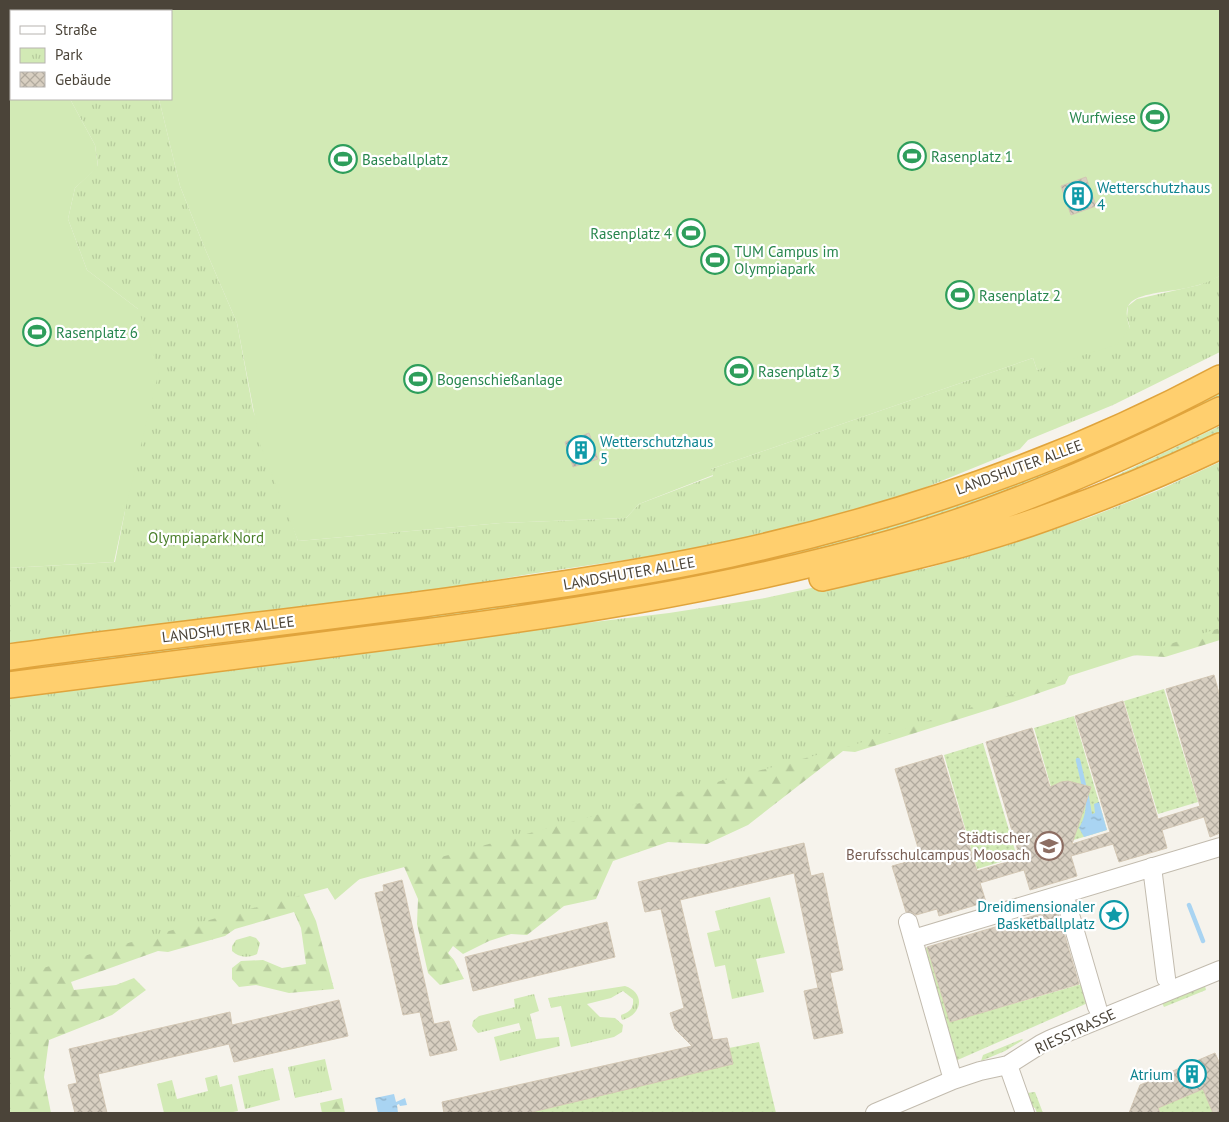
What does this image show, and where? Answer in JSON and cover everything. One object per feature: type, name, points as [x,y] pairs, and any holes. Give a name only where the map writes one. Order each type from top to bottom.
[{"type":"highway","name":"LANDSHUTER ALLEE","points":[[9,657],[543,588],[732,554],[886,514],[1020,469],[1119,427],[1220,378]]},
{"type":"highway","name":"LANDSHUTER ALLEE","points":[[9,685],[547,616],[768,574],[896,541],[1020,500],[1148,446],[1220,410]]},
{"type":"highway","points":[[768,574],[818,579],[965,543],[1044,519],[1109,495],[1154,477],[1220,446]]},
{"type":"street","points":[[953,1080],[910,930],[1064,894],[1220,847]]},
{"type":"street","points":[[1152,867],[1166,978]]},
{"type":"street","points":[[1064,894],[1097,1007]]},
{"type":"street","name":"RIESSTRASSE","points":[[875,1113],[953,1080],[1008,1065],[1050,1039],[1220,970]]},
{"type":"street","points":[[1008,1065],[1025,1113]]},
{"type":"green space","points":[[9,9],[123,9],[10,10],[9,30]]},
{"type":"green space","name":"TUM Campus im Olympiapark","points":[[1220,9],[1220,276],[1187,288],[1142,296],[1131,302],[1127,311],[1130,328],[1118,344],[1037,370],[1033,358],[711,469],[713,475],[639,504],[626,518],[501,523],[298,541],[260,444],[237,323],[180,186],[159,100],[172,100],[172,10],[122,10]]},
{"type":"green space","points":[[9,30],[10,100],[71,100],[95,145],[98,167],[75,188],[68,219],[87,270],[138,309],[159,371],[114,562],[9,568]]},
{"type":"green space","name":"Olympiapark Nord","points":[[71,100],[159,100],[180,186],[237,323],[253,410],[298,541],[501,523],[626,518],[639,504],[713,476],[711,469],[1033,358],[1037,370],[1130,328],[1127,317],[1128,306],[1137,299],[1199,285],[1220,276],[1220,352],[1113,405],[1028,440],[1020,449],[907,495],[862,510],[706,548],[530,574],[343,606],[9,648],[9,568],[115,562],[125,511],[138,309],[87,270],[68,219],[75,188],[98,166],[95,145]]},
{"type":"green space","points":[[1220,389],[1220,400],[1099,459],[900,531],[668,586],[246,646],[246,634],[728,563]]},
{"type":"green space","points":[[1220,426],[1220,436],[1039,512],[958,531],[1022,508],[1035,510],[1086,490]]},
{"type":"green space","points":[[1220,462],[1220,628],[850,746],[169,931],[9,978],[9,692],[669,613],[765,598],[913,566],[924,569],[1088,518],[1159,490]]},
{"type":"green space","points":[[1220,615],[1220,640],[1165,657],[1131,655],[1070,674],[1065,684],[1010,703],[855,752],[843,751],[748,825],[707,844],[668,842],[613,861],[596,899],[564,906],[527,935],[511,934],[489,941],[463,954],[453,946],[448,953],[464,979],[440,985],[428,973],[417,924],[418,899],[402,862],[369,871],[335,900],[319,874]]},
{"type":"green space","points":[[227,637],[228,648],[9,676],[9,664]]},
{"type":"green space","points":[[1164,689],[1198,802],[1158,814],[1124,701]]},
{"type":"green space","points":[[1074,716],[1107,830],[1067,842],[1034,728]]},
{"type":"green space","points":[[983,743],[1017,857],[977,869],[944,755]]},
{"type":"green space","points":[[299,884],[316,921],[334,989],[289,993],[256,985],[239,987],[232,979],[232,968],[241,961],[263,960],[282,968],[306,964],[301,928],[294,912],[235,929],[225,936],[168,952],[158,951],[71,982],[74,990],[116,985],[134,978],[146,990],[112,1015],[49,1040],[44,1077],[51,1113],[9,1113],[9,959]]},
{"type":"green space","points":[[770,897],[785,953],[756,959],[764,992],[732,999],[725,965],[715,967],[707,933],[720,930],[715,911]]},
{"type":"green space","points":[[250,936],[256,938],[260,943],[257,954],[244,957],[232,951],[232,946],[236,940]]},
{"type":"green space","points":[[927,947],[950,1022],[1085,983],[1090,1002],[953,1062],[923,952]]},
{"type":"green space","points":[[625,986],[632,989],[639,999],[637,1009],[629,1017],[622,1020],[621,1015],[630,1010],[633,1005],[633,999],[623,991],[611,998],[587,1004],[600,1017],[615,1018],[623,1025],[622,1032],[614,1037],[571,1047],[561,1006],[551,1008],[548,998]]},
{"type":"green space","points":[[1205,986],[1206,990],[1164,1007],[1162,1003]]},
{"type":"green space","points":[[534,994],[539,1011],[530,1014],[536,1039],[559,1037],[560,1046],[500,1061],[494,1037],[521,1030],[519,1023],[478,1033],[472,1026],[473,1021],[479,1016],[515,1007],[514,999]]},
{"type":"green space","points":[[1022,1039],[1005,1051],[981,1061],[983,1055]]},
{"type":"green space","points":[[759,1042],[776,1113],[528,1113],[732,1064],[729,1048]]},
{"type":"green space","points":[[325,1059],[332,1090],[295,1098],[288,1067]]},
{"type":"green space","points":[[273,1068],[280,1100],[245,1109],[238,1076]]},
{"type":"green space","points":[[217,1075],[220,1087],[232,1084],[238,1111],[228,1113],[164,1113],[157,1084],[172,1080],[177,1099],[208,1091],[205,1078]]},
{"type":"green space","points":[[1203,1089],[1213,1113],[1160,1113],[1158,1108]]},
{"type":"green space","points":[[1035,1092],[1043,1113],[1037,1113],[1035,1108],[1030,1106],[1027,1093]]},
{"type":"green space","points":[[342,1098],[345,1113],[322,1113],[320,1103]]},
{"type":"water","points":[[1088,791],[1092,814],[1095,813],[1094,804],[1099,802],[1107,830],[1084,837],[1079,828],[1085,811],[1084,793]]},
{"type":"water","points":[[394,1094],[396,1102],[405,1098],[407,1105],[397,1105],[398,1113],[378,1113],[375,1098]]},
{"type":"building","name":"Wetterschutzhaus 4","points":[[1086,177],[1096,206],[1071,215],[1061,186]]},
{"type":"building","name":"Wetterschutzhaus 5","points":[[589,433],[598,459],[573,467],[565,442]]},
{"type":"building","points":[[1214,675],[1220,697],[1220,833],[1210,837],[1204,817],[1162,830],[1167,848],[1119,862],[1113,844],[1071,856],[1077,876],[1030,890],[1024,870],[980,883],[986,902],[939,916],[937,909],[916,915],[906,912],[892,866],[921,858],[895,769],[942,755],[977,871],[1020,858],[986,742],[1032,728],[1050,787],[1068,781],[1091,787],[1072,844],[1110,832],[1075,716],[1123,701],[1158,819],[1200,806],[1166,689]]},
{"type":"building","points":[[804,843],[811,876],[823,873],[843,970],[830,973],[843,1033],[814,1039],[804,991],[818,988],[794,873],[680,900],[713,1040],[727,1038],[733,1064],[528,1113],[444,1113],[442,1102],[692,1046],[675,1029],[670,1013],[684,1008],[661,909],[645,912],[638,882]]},
{"type":"building","points":[[402,880],[434,1024],[449,1021],[457,1050],[430,1056],[420,1012],[403,1015],[375,893],[384,891],[383,885]]},
{"type":"building","points":[[1057,909],[1079,984],[950,1022],[927,947]]},
{"type":"building","points":[[607,922],[615,957],[473,991],[465,957]]},
{"type":"building","points":[[339,1000],[348,1036],[234,1062],[229,1044],[98,1074],[107,1113],[75,1113],[68,1085],[77,1083],[69,1049],[230,1012],[232,1025]]},
{"type":"building","name":"Atrium","points":[[1215,1053],[1220,1064],[1220,1113],[1213,1113],[1203,1089],[1158,1108],[1160,1113],[1129,1113],[1140,1085]]},
{"type":"waterway","points":[[1078,760],[1085,790]]},
{"type":"waterway","points":[[1189,905],[1203,941]]},
{"type":"place","name":"Wurfwiese","points":[[1155,117]]},
{"type":"place","name":"Rasenplatz 1","points":[[912,156]]},
{"type":"place","name":"Baseballplatz","points":[[343,159]]},
{"type":"place","name":"Wetterschutzhaus 4","points":[[1078,196]]},
{"type":"place","name":"Rasenplatz 4","points":[[691,233]]},
{"type":"place","name":"TUM Campus im Olympiapark","points":[[715,260]]},
{"type":"place","name":"Rasenplatz 2","points":[[960,295]]},
{"type":"place","name":"Rasenplatz 6","points":[[37,332]]},
{"type":"place","name":"Rasenplatz 3","points":[[739,371]]},
{"type":"place","name":"Bogenschießanlage","points":[[418,379]]},
{"type":"place","name":"Wetterschutzhaus 5","points":[[581,450]]},
{"type":"place","name":"Städtischer Berufsschulcampus Moosach","points":[[1049,846]]},
{"type":"place","name":"Dreidimensionaler Basketballplatz","points":[[1114,915]]},
{"type":"place","name":"Atrium","points":[[1192,1074]]}]
